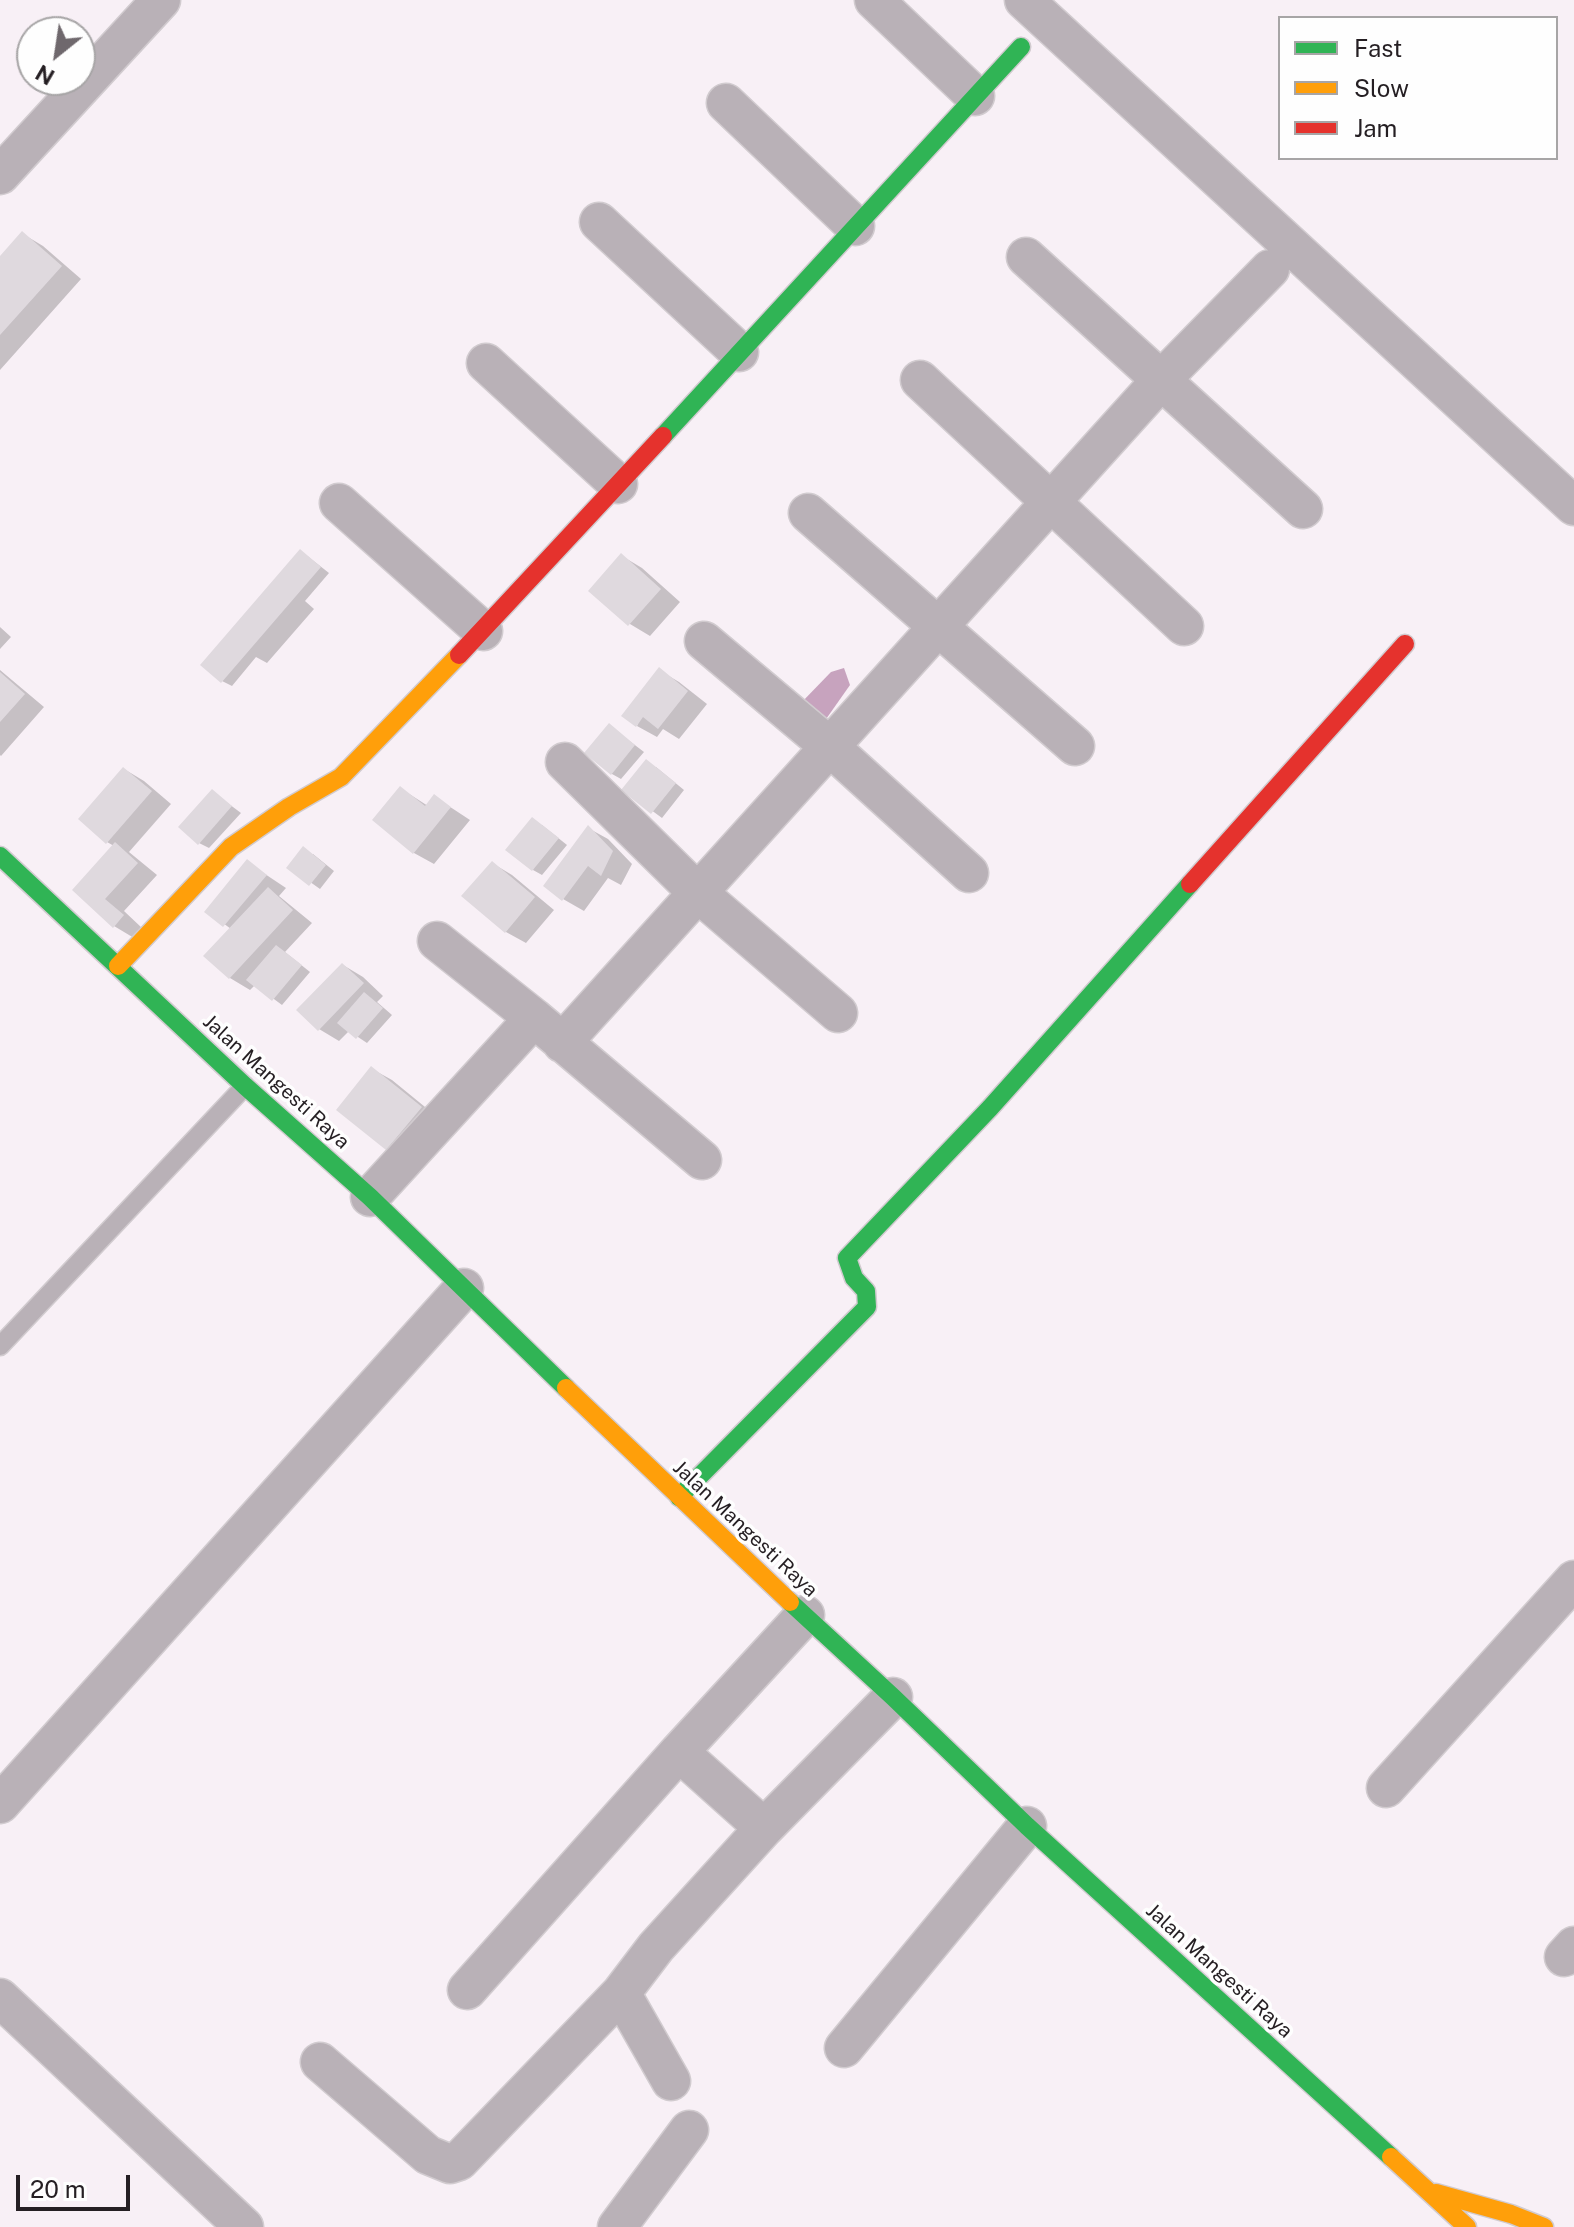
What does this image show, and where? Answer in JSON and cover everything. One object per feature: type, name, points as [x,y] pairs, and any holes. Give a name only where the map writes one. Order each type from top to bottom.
[{"type":"street","points":[[0,175],[161,0]]},
{"type":"street","points":[[874,0],[975,96]]},
{"type":"street","points":[[1024,0],[1574,506]]},
{"type":"street","points":[[118,966],[231,847],[289,807],[341,777],[483,631],[1021,47]]},
{"type":"street","points":[[726,103],[855,226]]},
{"type":"street","points":[[599,222],[739,352]]},
{"type":"street","points":[[1026,257],[1303,509]]},
{"type":"street","points":[[562,1043],[1162,379],[1270,269]]},
{"type":"street","points":[[486,363],[618,484]]},
{"type":"street","points":[[920,380],[1184,626]]},
{"type":"street","points":[[339,503],[483,631]]},
{"type":"street","points":[[808,513],[1075,746]]},
{"type":"street","points":[[704,641],[829,746],[969,873]]},
{"type":"street","points":[[679,1497],[867,1307],[866,1291],[854,1278],[847,1258],[990,1108],[1405,644]]},
{"type":"street","points":[[565,762],[697,892],[838,1013]]},
{"type":"street","name":"Jalan Mangesti Raya","points":[[0,856],[245,1086],[370,1197],[679,1497],[1027,1826],[1467,2227]]},
{"type":"street","points":[[437,941],[534,1018],[702,1160]]},
{"type":"street","points":[[370,1197],[534,1018]]},
{"type":"street","points":[[0,1804],[464,1288]]},
{"type":"street","points":[[1386,1788],[1574,1580]]},
{"type":"street","points":[[467,1990],[805,1615]]},
{"type":"street","points":[[320,2062],[428,2155],[450,2164],[466,2155],[621,1993],[656,1947],[764,1828],[893,1697]]},
{"type":"street","points":[[679,1752],[764,1828]]},
{"type":"street","points":[[844,2048],[1027,1826]]},
{"type":"street","points":[[621,1993],[671,2081]]},
{"type":"street","points":[[0,1998],[244,2227]]},
{"type":"street","points":[[617,2227],[689,2130]]},
{"type":"street","points":[[1427,2190],[1511,2214],[1544,2227]]},
{"type":"lane","points":[[0,1346],[245,1086]]},
{"type":"shaded area","points":[[844,668],[850,685],[824,722],[799,705],[831,672]]},
{"type":"building","points":[[22,231],[62,266],[0,335],[0,256]]},
{"type":"building","points":[[300,549],[321,567],[221,683],[200,665]]},
{"type":"building","points":[[621,553],[661,589],[628,626],[588,591]]},
{"type":"building","points":[[659,667],[688,691],[658,729],[643,717],[636,727],[621,716]]},
{"type":"building","points":[[0,672],[25,694],[0,722]]},
{"type":"building","points":[[609,723],[635,745],[611,775],[584,753]]},
{"type":"building","points":[[646,759],[676,783],[651,814],[621,790]]},
{"type":"building","points":[[123,767],[152,791],[106,844],[78,819]]},
{"type":"building","points":[[400,786],[425,806],[434,794],[451,807],[413,854],[372,820]]},
{"type":"building","points":[[212,789],[232,806],[198,845],[178,827]]},
{"type":"building","points":[[532,817],[559,838],[532,871],[505,850]]},
{"type":"building","points":[[588,825],[613,851],[601,876],[588,866],[562,901],[543,886]]},
{"type":"building","points":[[115,842],[138,863],[105,899],[124,915],[113,928],[72,890]]},
{"type":"building","points":[[303,846],[326,865],[309,886],[286,868]]},
{"type":"building","points":[[247,859],[267,875],[223,927],[204,912]]},
{"type":"building","points":[[492,861],[535,897],[505,933],[461,896]]},
{"type":"building","points":[[268,887],[293,910],[229,979],[203,956]]},
{"type":"building","points":[[276,945],[302,965],[272,1001],[246,980]]},
{"type":"building","points":[[342,963],[364,983],[318,1031],[296,1010]]},
{"type":"building","points":[[364,992],[383,1008],[356,1039],[337,1023]]},
{"type":"building","points":[[371,1066],[422,1107],[386,1150],[336,1110]]},
{"type":"traffic: fast","points":[[663,436],[1021,47]]},
{"type":"traffic: fast","points":[[0,856],[245,1086],[370,1197],[566,1388]]},
{"type":"traffic: fast","points":[[679,1497],[867,1307],[866,1291],[854,1278],[847,1258],[990,1108],[1190,884]]},
{"type":"traffic: fast","points":[[790,1602],[1027,1826],[1391,2157]]},
{"type":"traffic: slow","points":[[118,966],[231,847],[289,807],[341,777],[459,655]]},
{"type":"traffic: slow","points":[[566,1388],[790,1602]]},
{"type":"traffic: slow","points":[[1391,2157],[1467,2227]]},
{"type":"traffic: slow","points":[[1436,2193],[1511,2214],[1544,2227]]},
{"type":"traffic: jam","points":[[459,655],[663,436]]},
{"type":"traffic: jam","points":[[1190,884],[1405,644]]}]
